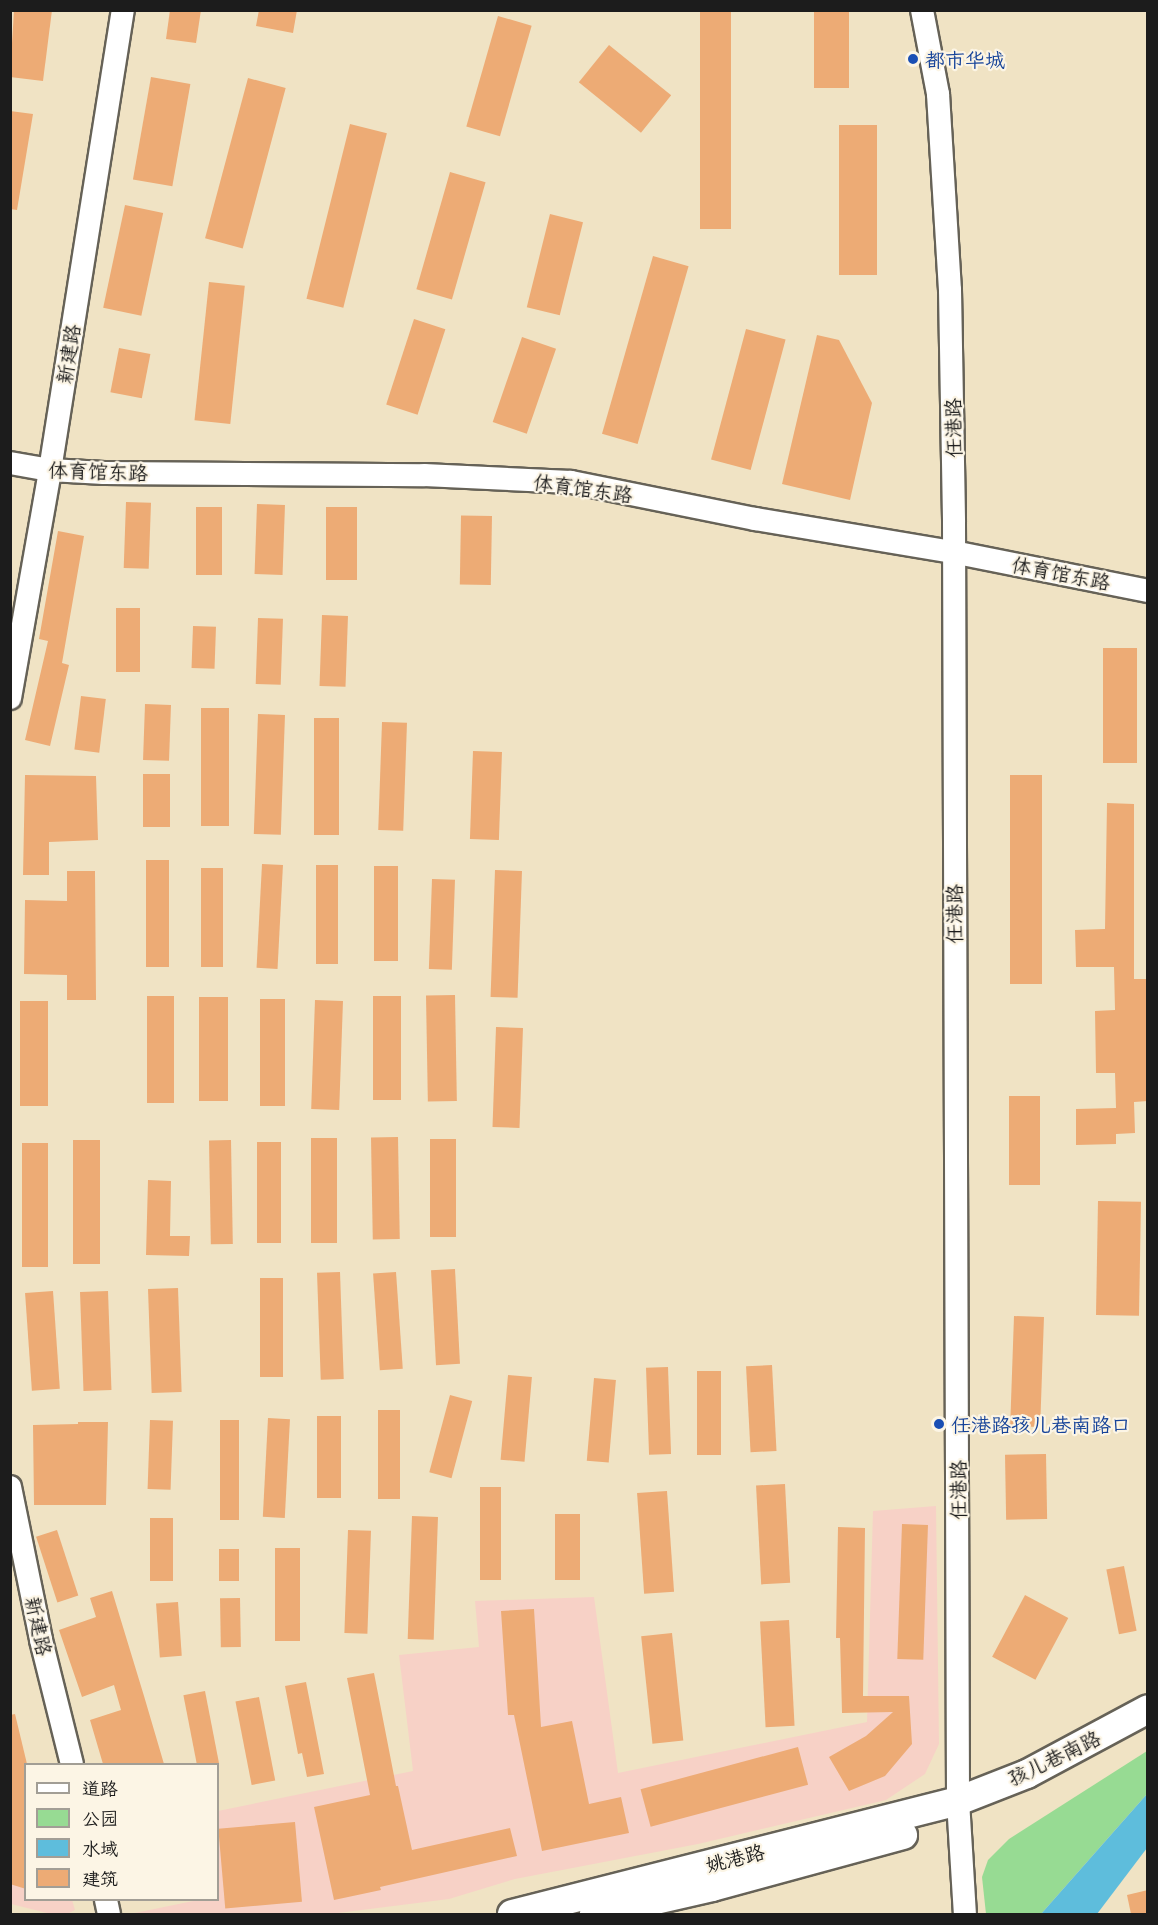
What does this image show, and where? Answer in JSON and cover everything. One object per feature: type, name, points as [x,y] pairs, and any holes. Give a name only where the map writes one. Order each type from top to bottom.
[{"type":"main road","name":"孩儿巷南路","points":[[959,1810],[1148,1709]]},
{"type":"main road","name":"孩儿巷南路","points":[[959,1810],[1084,1765],[1148,1727]]},
{"type":"main road","name":"姚港路","points":[[512,1914],[959,1810]]},
{"type":"main road","name":"姚港路","points":[[594,1914],[712,1887],[959,1810]]},
{"type":"street","name":"新建路","points":[[10,698],[50,470],[123,10]]},
{"type":"street","name":"任港路","points":[[922,10],[938,94],[947,227],[953,552],[959,1810],[965,1914]]},
{"type":"street","name":"体育馆东路","points":[[10,464],[50,470],[424,475],[571,482],[755,519],[953,552],[1148,591]]},
{"type":"street","name":"新建路","points":[[10,1487],[41,1640],[72,1763]]},
{"type":"shaded area","points":[[936,1506],[939,1744],[925,1774],[886,1800],[698,1844],[515,1879],[449,1899],[330,1914],[130,1914],[193,1901],[219,1901],[219,1811],[413,1771],[399,1655],[479,1647],[475,1601],[594,1597],[618,1773],[867,1722],[873,1511]]},
{"type":"shaded area","points":[[24,1796],[24,1901],[72,1901],[75,1910],[67,1914],[51,1914],[11,1904],[10,1799]]},
{"type":"green space","points":[[1147,1751],[1147,1794],[1041,1914],[986,1914],[982,1877],[988,1860],[1009,1839]]},
{"type":"water","points":[[1147,1794],[1147,1848],[1097,1914],[1041,1914]]},
{"type":"building","points":[[14,10],[52,10],[43,81],[10,77]]},
{"type":"building","points":[[170,10],[201,10],[196,43],[166,39]]},
{"type":"building","points":[[259,10],[297,10],[293,33],[256,26]]},
{"type":"building","points":[[700,10],[731,10],[731,229],[700,229]]},
{"type":"building","points":[[814,10],[849,10],[849,88],[814,88]]},
{"type":"building","points":[[498,16],[532,26],[500,136],[466,127]]},
{"type":"building","points":[[609,45],[671,95],[641,133],[579,82]]},
{"type":"building","points":[[151,77],[190,84],[172,186],[133,179]]},
{"type":"building","points":[[248,78],[286,88],[243,248],[205,238]]},
{"type":"building","points":[[10,111],[33,114],[17,210],[10,209]]},
{"type":"building","points":[[350,124],[387,133],[343,308],[306,299]]},
{"type":"building","points":[[839,125],[877,125],[877,275],[839,275]]},
{"type":"building","points":[[450,172],[486,182],[452,299],[416,289]]},
{"type":"building","points":[[125,205],[163,213],[141,316],[103,308]]},
{"type":"building","points":[[550,214],[583,222],[560,315],[527,307]]},
{"type":"building","points":[[653,256],[689,266],[638,444],[602,434]]},
{"type":"building","points":[[209,282],[245,286],[230,424],[194,420]]},
{"type":"building","points":[[414,319],[445,329],[418,415],[386,405]]},
{"type":"building","points":[[746,329],[786,340],[751,470],[711,459]]},
{"type":"building","points":[[817,335],[839,340],[872,403],[850,500],[782,484]]},
{"type":"building","points":[[522,337],[556,349],[527,434],[493,422]]},
{"type":"building","points":[[119,348],[150,354],[142,398],[110,392]]},
{"type":"building","points":[[126,502],[151,503],[149,569],[124,568]]},
{"type":"building","points":[[257,504],[285,505],[283,575],[255,574]]},
{"type":"building","points":[[196,507],[222,507],[222,575],[196,575]]},
{"type":"building","points":[[326,507],[357,507],[357,580],[326,580]]},
{"type":"building","points":[[461,515],[492,516],[491,585],[460,584]]},
{"type":"building","points":[[58,531],[84,536],[62,663],[69,665],[50,746],[25,740],[48,641],[39,639]]},
{"type":"building","points":[[116,608],[140,608],[140,672],[116,672]]},
{"type":"building","points":[[322,615],[348,616],[346,687],[320,686]]},
{"type":"building","points":[[258,618],[283,619],[281,685],[256,684]]},
{"type":"building","points":[[193,626],[216,627],[215,669],[192,668]]},
{"type":"building","points":[[1103,648],[1137,648],[1137,763],[1103,763]]},
{"type":"building","points":[[81,696],[106,699],[99,753],[74,750]]},
{"type":"building","points":[[145,704],[171,705],[169,761],[143,760]]},
{"type":"building","points":[[201,708],[229,708],[229,826],[201,826]]},
{"type":"building","points":[[258,714],[285,715],[281,835],[254,834]]},
{"type":"building","points":[[314,718],[339,718],[339,835],[314,835]]},
{"type":"building","points":[[382,722],[407,723],[403,831],[378,830]]},
{"type":"building","points":[[473,751],[502,752],[499,840],[470,839]]},
{"type":"building","points":[[143,774],[170,774],[170,827],[143,827]]},
{"type":"building","points":[[25,775],[96,776],[98,840],[49,842],[49,875],[23,875]]},
{"type":"building","points":[[1010,775],[1042,775],[1042,984],[1010,984]]},
{"type":"building","points":[[1107,803],[1134,804],[1134,979],[1148,979],[1148,1101],[1134,1102],[1135,1133],[1116,1134],[1116,1144],[1076,1145],[1076,1109],[1116,1108],[1115,1073],[1096,1073],[1095,1011],[1115,1010],[1114,967],[1076,967],[1075,930],[1105,929]]},
{"type":"building","points":[[146,860],[169,860],[169,967],[146,967]]},
{"type":"building","points":[[262,864],[283,865],[278,969],[257,968]]},
{"type":"building","points":[[316,865],[338,865],[338,964],[316,964]]},
{"type":"building","points":[[374,866],[398,866],[398,961],[374,961]]},
{"type":"building","points":[[201,868],[223,868],[223,967],[201,967]]},
{"type":"building","points":[[495,870],[522,871],[518,998],[491,997]]},
{"type":"building","points":[[67,871],[95,871],[96,1000],[67,1000],[67,975],[24,974],[25,900],[67,901]]},
{"type":"building","points":[[432,879],[455,880],[452,970],[429,969]]},
{"type":"building","points":[[455,995],[457,1101],[428,1101],[426,996]]},
{"type":"building","points":[[147,996],[174,996],[174,1103],[147,1103]]},
{"type":"building","points":[[373,996],[401,996],[401,1100],[373,1100]]},
{"type":"building","points":[[199,997],[228,997],[228,1101],[199,1101]]},
{"type":"building","points":[[260,999],[285,999],[285,1106],[260,1106]]},
{"type":"building","points":[[315,1000],[343,1001],[339,1110],[311,1109]]},
{"type":"building","points":[[20,1001],[48,1001],[48,1106],[20,1106]]},
{"type":"building","points":[[496,1027],[523,1028],[519,1128],[493,1127]]},
{"type":"building","points":[[1009,1096],[1040,1096],[1040,1185],[1009,1185]]},
{"type":"building","points":[[371,1137],[398,1137],[400,1239],[373,1239]]},
{"type":"building","points":[[311,1138],[337,1138],[337,1243],[311,1243]]},
{"type":"building","points":[[430,1139],[456,1139],[456,1237],[430,1237]]},
{"type":"building","points":[[73,1140],[100,1140],[100,1264],[73,1264]]},
{"type":"building","points":[[209,1140],[231,1140],[233,1244],[211,1244]]},
{"type":"building","points":[[257,1142],[281,1142],[281,1243],[257,1243]]},
{"type":"building","points":[[22,1143],[48,1143],[48,1267],[22,1267]]},
{"type":"building","points":[[148,1180],[171,1181],[170,1236],[190,1236],[189,1256],[146,1255]]},
{"type":"building","points":[[1098,1201],[1141,1202],[1139,1316],[1096,1315]]},
{"type":"building","points":[[455,1269],[460,1364],[436,1365],[431,1270]]},
{"type":"building","points":[[340,1272],[344,1379],[321,1380],[317,1273]]},
{"type":"building","points":[[396,1272],[403,1369],[380,1370],[373,1274]]},
{"type":"building","points":[[260,1278],[283,1278],[283,1377],[260,1377]]},
{"type":"building","points":[[178,1288],[182,1392],[152,1393],[148,1289]]},
{"type":"building","points":[[53,1291],[60,1389],[32,1391],[25,1293]]},
{"type":"building","points":[[108,1291],[111,1390],[83,1391],[80,1292]]},
{"type":"building","points":[[1014,1316],[1044,1317],[1040,1427],[1010,1426]]},
{"type":"building","points":[[772,1365],[777,1451],[751,1452],[746,1366]]},
{"type":"building","points":[[668,1367],[671,1454],[649,1455],[646,1368]]},
{"type":"building","points":[[697,1371],[721,1371],[721,1455],[697,1455]]},
{"type":"building","points":[[508,1375],[532,1377],[525,1462],[501,1460]]},
{"type":"building","points":[[594,1378],[616,1380],[609,1463],[587,1461]]},
{"type":"building","points":[[450,1395],[472,1401],[452,1478],[429,1472]]},
{"type":"building","points":[[378,1410],[400,1410],[400,1499],[378,1499]]},
{"type":"building","points":[[317,1416],[341,1416],[341,1498],[317,1498]]},
{"type":"building","points":[[268,1418],[290,1419],[285,1518],[263,1517]]},
{"type":"building","points":[[150,1420],[173,1421],[171,1490],[148,1489]]},
{"type":"building","points":[[220,1420],[239,1420],[239,1520],[220,1520]]},
{"type":"building","points":[[78,1422],[108,1422],[106,1505],[34,1505],[33,1425],[78,1424]]},
{"type":"building","points":[[1046,1454],[1047,1519],[1006,1520],[1005,1455]]},
{"type":"building","points":[[785,1484],[790,1583],[761,1584],[756,1486]]},
{"type":"building","points":[[480,1487],[501,1487],[501,1580],[480,1580]]},
{"type":"building","points":[[667,1491],[674,1592],[644,1594],[637,1493]]},
{"type":"building","points":[[555,1514],[580,1514],[580,1580],[555,1580]]},
{"type":"building","points":[[412,1516],[438,1517],[434,1640],[408,1639]]},
{"type":"building","points":[[150,1518],[173,1518],[173,1581],[150,1581]]},
{"type":"building","points":[[902,1524],[928,1525],[923,1660],[897,1659]]},
{"type":"building","points":[[838,1527],[865,1528],[863,1696],[909,1696],[912,1744],[885,1776],[849,1791],[829,1757],[866,1736],[893,1712],[842,1713],[840,1638],[836,1638]]},
{"type":"building","points":[[57,1530],[78,1596],[57,1602],[36,1537]]},
{"type":"building","points":[[348,1530],[371,1531],[367,1634],[344,1633]]},
{"type":"building","points":[[275,1548],[300,1548],[300,1641],[275,1641]]},
{"type":"building","points":[[219,1549],[239,1549],[239,1581],[219,1581]]},
{"type":"building","points":[[1124,1566],[1137,1631],[1119,1634],[1106,1569]]},
{"type":"building","points":[[112,1591],[164,1763],[103,1763],[90,1720],[121,1710],[114,1685],[82,1697],[59,1630],[96,1617],[90,1598]]},
{"type":"building","points":[[1025,1595],[1068,1618],[1035,1680],[992,1657]]},
{"type":"building","points":[[220,1598],[240,1598],[241,1647],[221,1647]]},
{"type":"building","points":[[178,1602],[182,1656],[160,1657],[156,1604]]},
{"type":"building","points":[[534,1609],[541,1727],[572,1721],[589,1804],[621,1797],[629,1833],[542,1851],[514,1715],[508,1715],[501,1611]]},
{"type":"building","points":[[789,1620],[795,1726],[766,1727],[760,1622]]},
{"type":"building","points":[[672,1633],[683,1740],[652,1744],[641,1636]]},
{"type":"building","points":[[374,1673],[396,1786],[398,1786],[412,1850],[510,1828],[517,1856],[380,1887],[381,1890],[334,1900],[314,1807],[370,1795],[347,1678]]},
{"type":"building","points":[[306,1682],[324,1774],[307,1777],[302,1753],[298,1754],[285,1686]]},
{"type":"building","points":[[205,1691],[219,1763],[197,1763],[183,1695]]},
{"type":"building","points":[[259,1697],[275,1780],[252,1785],[235,1702]]},
{"type":"building","points":[[15,1714],[27,1763],[24,1763],[24,1888],[10,1884],[10,1715]]},
{"type":"building","points":[[798,1747],[808,1785],[651,1827],[641,1789]]},
{"type":"building","points":[[295,1822],[302,1902],[225,1908],[219,1829]]},
{"type":"building","points":[[1148,1890],[1148,1914],[1131,1914],[1127,1895]]},
{"type":"place","name":"都市华城","points":[[913,59]]},
{"type":"place","name":"任港路孩儿巷南路口","points":[[939,1424]]}]
